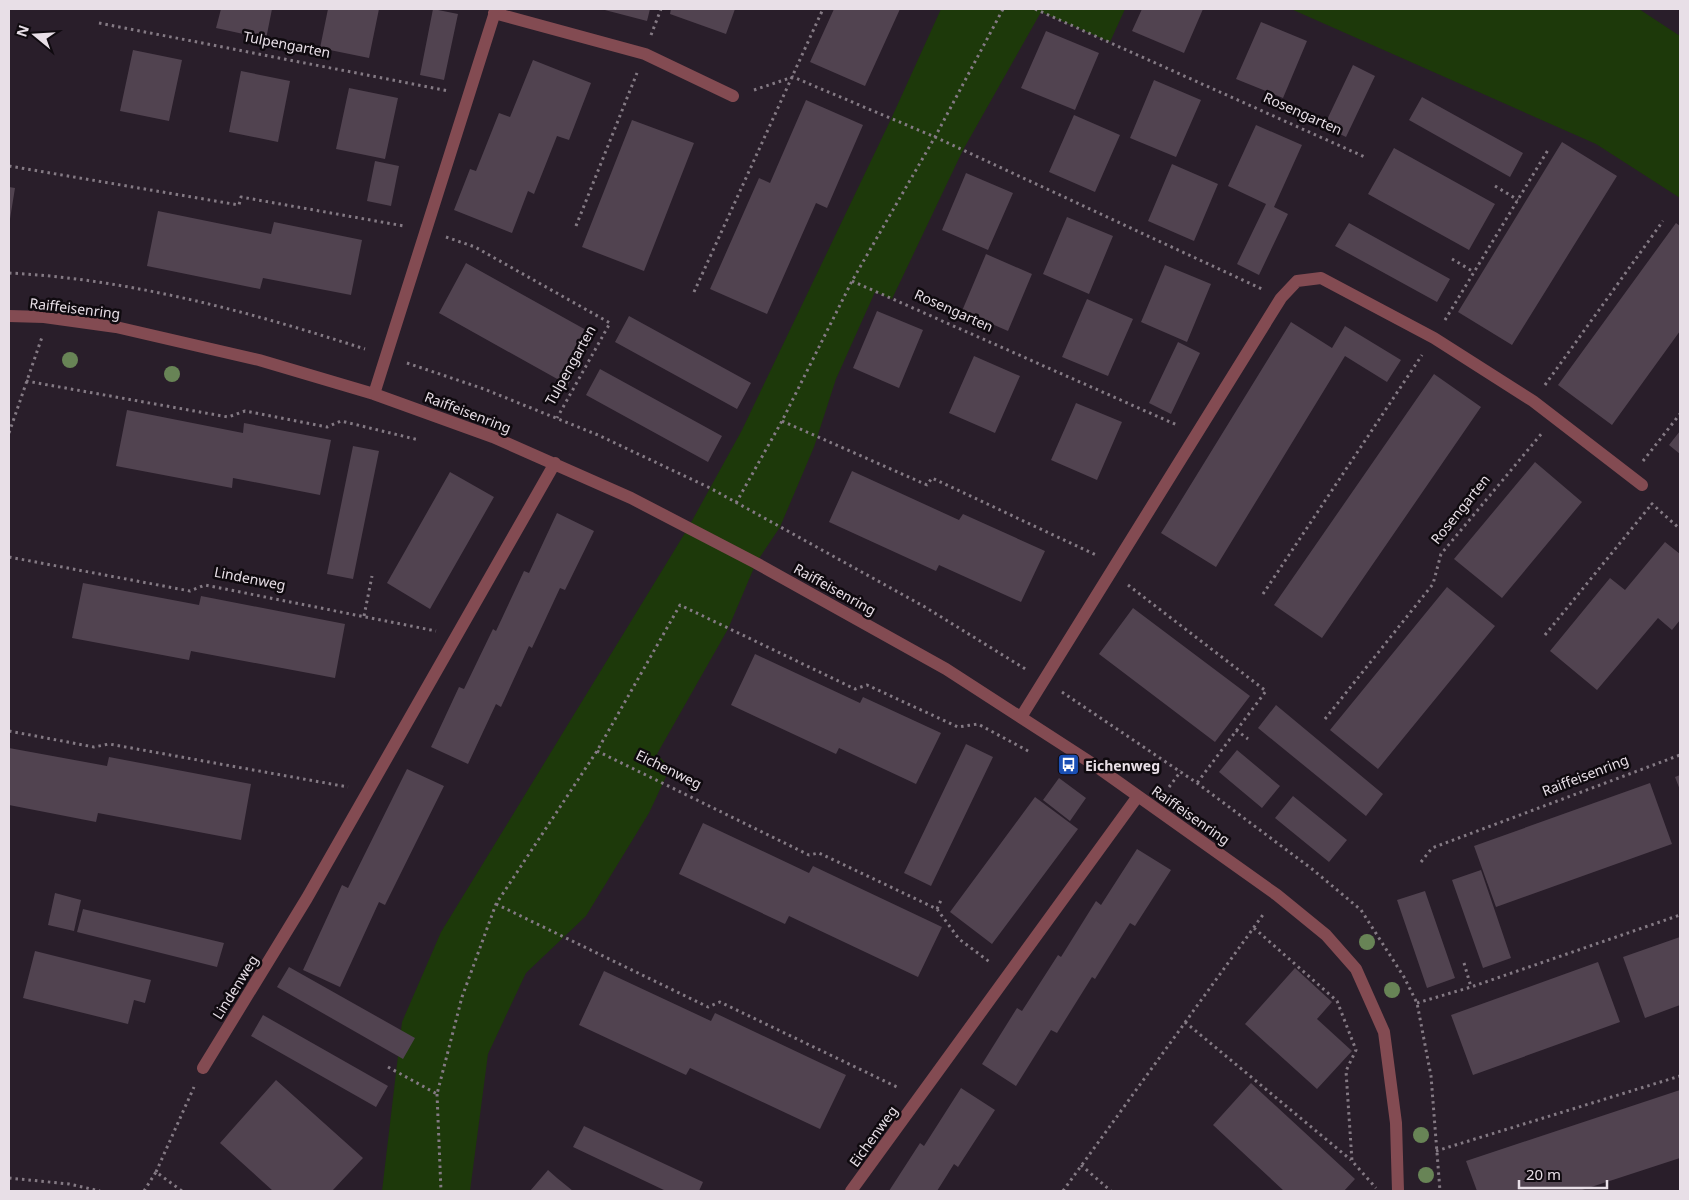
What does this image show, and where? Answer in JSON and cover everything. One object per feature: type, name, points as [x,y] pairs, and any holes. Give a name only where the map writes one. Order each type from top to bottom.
[{"type":"street","points":[[374,394],[495,11],[644,54],[733,96]]},
{"type":"street","points":[[1021,717],[1281,298],[1297,281],[1321,278],[1434,338],[1533,401],[1642,486]]},
{"type":"street","name":"Raiffeisenring","points":[[9,316],[44,317],[141,332],[259,360],[374,394],[493,437],[556,463],[631,498],[756,563],[921,655],[1021,717],[1138,796],[1277,895],[1326,935],[1356,969],[1384,1032],[1396,1123],[1398,1191]]},
{"type":"street","name":"Lindenweg","points":[[203,1068],[307,898],[456,634],[556,463]]},
{"type":"street","name":"Eichenweg","points":[[852,1191],[1138,796]]},
{"type":"path","points":[[694,292],[823,9]]},
{"type":"path","points":[[736,503],[782,421],[852,281],[935,137],[1003,9]]},
{"type":"path","name":"Rosengarten","points":[[1035,9],[1368,158]]},
{"type":"path","name":"Tulpengarten","points":[[99,23],[469,94]]},
{"type":"path","points":[[576,226],[644,54]]},
{"type":"path","points":[[733,96],[793,77],[935,137],[1281,298]]},
{"type":"path","points":[[1263,594],[1434,338],[1548,150]]},
{"type":"path","name":"Tulpengarten","points":[[9,166],[239,205],[241,197],[426,230],[475,247],[610,323],[557,418]]},
{"type":"path","points":[[1495,186],[1518,200]]},
{"type":"path","points":[[1533,401],[1663,220]]},
{"type":"path","points":[[1452,259],[1474,272]]},
{"type":"path","name":"Rosengarten","points":[[852,281],[1196,434]]},
{"type":"path","points":[[9,433],[43,334]]},
{"type":"path","points":[[26,381],[228,417],[245,411],[327,427],[341,421],[419,440]]},
{"type":"path","points":[[1631,476],[1680,414]]},
{"type":"path","name":"Rosengarten","points":[[1325,719],[1433,584],[1441,554],[1554,418]]},
{"type":"path","points":[[782,421],[927,485],[932,478],[1097,555],[1111,572],[1266,691],[1197,783]]},
{"type":"path","points":[[1642,486],[1651,504],[1680,529]]},
{"type":"path","points":[[1545,635],[1651,504]]},
{"type":"path","name":"Lindenweg","points":[[9,557],[190,591],[205,584],[456,634]]},
{"type":"path","points":[[364,616],[372,576]]},
{"type":"path","points":[[441,1191],[437,1094],[462,997],[496,904],[597,751],[680,606],[855,689],[867,685],[958,727],[978,724],[1030,752]]},
{"type":"path","points":[[1236,730],[1248,739]]},
{"type":"path","points":[[9,731],[94,747],[109,744],[367,790]]},
{"type":"path","name":"Eichenweg","points":[[597,751],[808,855],[819,853],[937,909],[959,939],[1007,975]]},
{"type":"path","name":"Raiffeisenring","points":[[1420,862],[1432,848],[1680,755]]},
{"type":"path","points":[[1169,787],[1180,772]]},
{"type":"path","points":[[1063,1191],[1277,895]]},
{"type":"path","points":[[937,909],[941,900]]},
{"type":"path","name":"Eichenweg","points":[[496,904],[708,1007],[720,1002],[919,1097]]},
{"type":"path","points":[[1417,1003],[1472,987],[1680,914]]},
{"type":"path","points":[[1254,928],[1337,1001],[1356,1050],[1346,1071],[1352,1161]]},
{"type":"path","points":[[1464,963],[1472,987]]},
{"type":"path","points":[[1185,1022],[1352,1161],[1376,1187],[1376,1191]]},
{"type":"path","points":[[388,1067],[437,1094]]},
{"type":"path","points":[[144,1191],[156,1172],[203,1068]]},
{"type":"path","points":[[1436,1150],[1680,1076]]},
{"type":"path","points":[[1081,1165],[1111,1191]]},
{"type":"path","points":[[156,1172],[182,1191]]},
{"type":"path","points":[[9,1178],[69,1184],[100,1191]]},
{"type":"green space","points":[[941,9],[1125,9],[1110,42],[1041,12],[963,150],[892,299],[875,292],[836,379],[814,447],[780,527],[756,563],[728,629],[657,754],[670,768],[649,813],[586,916],[526,973],[488,1054],[470,1191],[382,1191],[402,1022],[441,932],[688,528],[742,430],[891,119]]},
{"type":"green space","points":[[1291,9],[1639,9],[1680,36],[1680,198],[1596,144]]},
{"type":"building","points":[[221,9],[272,9],[266,39],[216,28]]},
{"type":"building","points":[[328,9],[379,9],[369,58],[320,48]]},
{"type":"building","points":[[433,9],[458,14],[444,80],[420,75]]},
{"type":"building","points":[[601,9],[650,9],[647,21]]},
{"type":"building","points":[[671,9],[735,9],[726,34],[670,14]]},
{"type":"building","points":[[834,9],[900,9],[865,86],[810,62]]},
{"type":"building","points":[[1142,9],[1203,9],[1184,53],[1132,31]]},
{"type":"building","points":[[1261,22],[1307,41],[1283,98],[1236,79]]},
{"type":"building","points":[[1046,31],[1099,53],[1075,110],[1021,88]]},
{"type":"building","points":[[133,50],[182,60],[169,121],[120,111]]},
{"type":"building","points":[[533,60],[591,83],[569,140],[557,136],[534,194],[528,191],[512,233],[454,210],[470,169],[476,171],[499,113],[510,117]]},
{"type":"building","points":[[1353,65],[1375,76],[1346,137],[1324,126]]},
{"type":"building","points":[[241,71],[290,81],[278,142],[229,132]]},
{"type":"building","points":[[1154,80],[1201,100],[1176,157],[1130,138]]},
{"type":"building","points":[[349,88],[398,98],[385,159],[336,149]]},
{"type":"building","points":[[1422,97],[1523,153],[1510,177],[1409,120]]},
{"type":"building","points":[[806,100],[863,125],[827,208],[816,203],[767,314],[710,289],[759,178],[770,183]]},
{"type":"building","points":[[1074,115],[1120,135],[1095,192],[1049,172]]},
{"type":"building","points":[[632,120],[694,143],[644,271],[582,247]]},
{"type":"building","points":[[1256,125],[1302,145],[1274,207],[1288,214],[1259,275],[1237,264],[1266,204],[1228,186]]},
{"type":"building","points":[[1562,142],[1617,176],[1512,345],[1458,312]]},
{"type":"building","points":[[1394,148],[1495,204],[1469,250],[1368,194]]},
{"type":"building","points":[[375,161],[399,166],[391,206],[367,201]]},
{"type":"building","points":[[1172,164],[1218,184],[1194,241],[1148,221]]},
{"type":"building","points":[[966,173],[1013,193],[988,250],[942,230]]},
{"type":"building","points":[[9,187],[15,188],[10,219],[9,218]]},
{"type":"building","points":[[158,211],[271,234],[274,222],[362,240],[351,295],[263,278],[260,289],[147,266]]},
{"type":"building","points":[[1067,217],[1113,236],[1089,294],[1043,274]]},
{"type":"building","points":[[1349,223],[1450,279],[1437,302],[1335,246]]},
{"type":"building","points":[[1676,223],[1680,226],[1680,331],[1612,425],[1558,385]]},
{"type":"building","points":[[986,254],[1032,274],[1008,331],[962,311]]},
{"type":"building","points":[[466,263],[595,335],[568,385],[439,313]]},
{"type":"building","points":[[1165,265],[1211,284],[1187,342],[1141,322]]},
{"type":"building","points":[[1087,299],[1133,319],[1108,376],[1062,357]]},
{"type":"building","points":[[877,311],[923,330],[899,388],[853,368]]},
{"type":"building","points":[[629,316],[751,383],[737,409],[615,342]]},
{"type":"building","points":[[1291,322],[1332,348],[1345,326],[1401,360],[1387,382],[1345,356],[1216,567],[1161,533]]},
{"type":"building","points":[[1178,342],[1200,353],[1171,414],[1149,403]]},
{"type":"building","points":[[974,356],[1020,376],[995,433],[949,413]]},
{"type":"building","points":[[600,369],[722,436],[708,462],[586,395]]},
{"type":"building","points":[[1434,374],[1481,407],[1322,638],[1274,605]]},
{"type":"building","points":[[1076,403],[1122,422],[1097,480],[1051,460]]},
{"type":"building","points":[[127,410],[243,433],[244,423],[331,440],[320,495],[233,478],[232,488],[116,466]]},
{"type":"building","points":[[1680,431],[1680,454],[1669,445]]},
{"type":"building","points":[[353,446],[379,451],[353,579],[327,574]]},
{"type":"building","points":[[1535,462],[1582,502],[1502,598],[1454,559]]},
{"type":"building","points":[[852,471],[959,520],[963,514],[1045,551],[1021,602],[939,565],[936,571],[829,522]]},
{"type":"building","points":[[450,472],[494,497],[430,609],[387,583]]},
{"type":"building","points":[[557,513],[594,531],[565,590],[560,588],[532,648],[529,646],[501,707],[496,704],[468,764],[431,747],[459,687],[464,689],[493,629],[496,631],[524,571],[529,573]]},
{"type":"building","points":[[1665,542],[1680,554],[1680,620],[1672,630],[1658,618],[1597,690],[1550,651],[1610,578],[1625,590]]},
{"type":"building","points":[[83,583],[199,605],[201,596],[345,624],[335,678],[191,651],[189,660],[72,638]]},
{"type":"building","points":[[1447,587],[1495,626],[1378,769],[1330,730]]},
{"type":"building","points":[[1133,608],[1250,696],[1215,742],[1099,654]]},
{"type":"building","points":[[755,654],[860,703],[863,697],[941,733],[916,784],[839,748],[836,754],[731,705]]},
{"type":"building","points":[[1276,705],[1383,794],[1366,816],[1258,728]]},
{"type":"building","points":[[966,744],[993,757],[931,886],[904,873]]},
{"type":"building","points":[[9,748],[107,766],[109,757],[251,784],[241,840],[98,813],[96,822],[9,805]]},
{"type":"building","points":[[1237,750],[1280,786],[1262,808],[1219,772]]},
{"type":"building","points":[[407,769],[444,786],[385,905],[379,902],[340,987],[303,970],[342,885],[348,888]]},
{"type":"building","points":[[1680,775],[1680,790],[1675,777]]},
{"type":"building","points":[[1059,778],[1086,798],[1070,821],[1043,800]]},
{"type":"building","points":[[1650,783],[1672,844],[1496,907],[1474,846]]},
{"type":"building","points":[[1293,796],[1347,840],[1329,862],[1275,818]]},
{"type":"building","points":[[1035,797],[1078,829],[992,944],[950,912]]},
{"type":"building","points":[[703,823],[809,873],[813,866],[942,927],[918,977],[789,916],[785,924],[679,874]]},
{"type":"building","points":[[1137,849],[1171,870],[1135,926],[1130,923],[1095,979],[1092,977],[1057,1033],[1051,1030],[1016,1086],[982,1064],[1017,1008],[1022,1011],[1058,955],[1061,957],[1096,901],[1101,905]]},
{"type":"building","points":[[1481,870],[1511,958],[1483,968],[1452,880]]},
{"type":"building","points":[[1425,891],[1455,978],[1427,988],[1397,900]]},
{"type":"building","points":[[55,893],[81,900],[74,931],[48,925]]},
{"type":"building","points":[[83,909],[224,943],[217,967],[77,932]]},
{"type":"building","points":[[1680,937],[1680,1005],[1645,1018],[1623,957]]},
{"type":"building","points":[[35,951],[151,980],[145,1003],[134,1000],[128,1024],[23,998]]},
{"type":"building","points":[[1598,962],[1620,1022],[1473,1075],[1451,1015]]},
{"type":"building","points":[[289,967],[415,1038],[403,1059],[277,987]]},
{"type":"building","points":[[1295,968],[1332,1002],[1317,1019],[1352,1051],[1317,1089],[1245,1024]]},
{"type":"building","points":[[604,971],[711,1021],[715,1013],[846,1075],[820,1129],[690,1068],[686,1075],[579,1025]]},
{"type":"building","points":[[263,1015],[388,1086],[376,1107],[251,1036]]},
{"type":"building","points":[[276,1080],[363,1158],[332,1191],[273,1191],[220,1143]]},
{"type":"building","points":[[1251,1083],[1355,1179],[1344,1191],[1284,1191],[1213,1125]]},
{"type":"building","points":[[961,1088],[995,1110],[958,1167],[954,1164],[937,1191],[889,1191],[920,1143],[924,1146]]},
{"type":"building","points":[[1680,1090],[1680,1158],[1579,1191],[1477,1191],[1466,1161]]},
{"type":"building","points":[[584,1126],[703,1182],[699,1191],[666,1191],[573,1147]]},
{"type":"building","points":[[548,1170],[557,1178],[573,1191],[530,1191]]},
{"type":"place","name":"Eichenweg","points":[[1069,765]]}]
